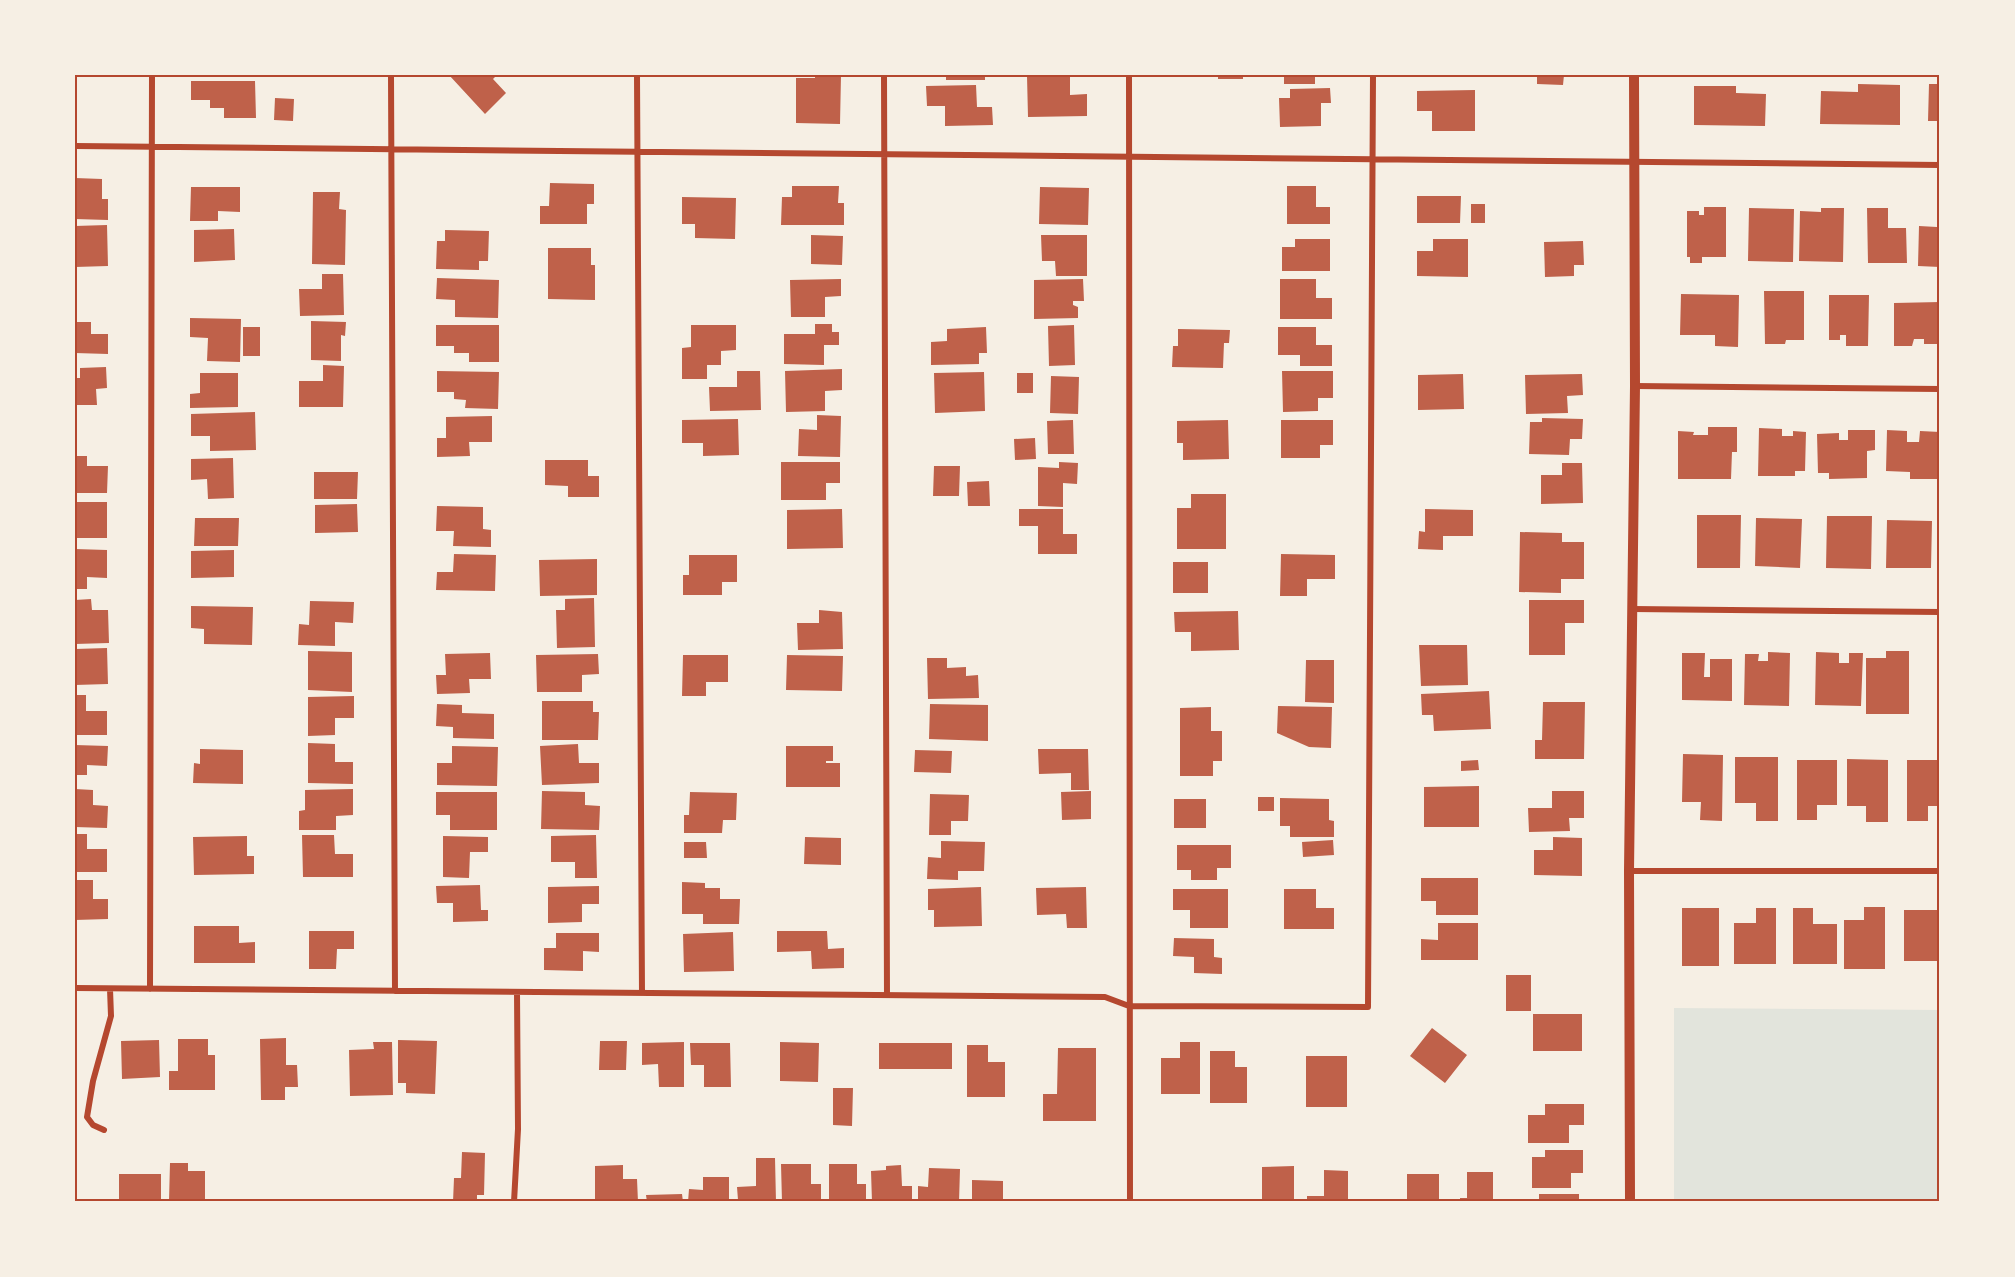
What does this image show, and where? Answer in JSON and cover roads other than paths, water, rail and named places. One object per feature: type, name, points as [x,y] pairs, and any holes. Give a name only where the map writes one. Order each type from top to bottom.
[{"type":"street","points":[[150,989],[152,75]]},
{"type":"street","points":[[391,75],[395,991]]},
{"type":"street","points":[[638,75],[642,993]]},
{"type":"street","points":[[884,75],[887,995]]},
{"type":"street","points":[[1129,75],[1130,1202]]},
{"type":"street","points":[[75,988],[1105,997],[1129,1006],[1368,1006],[1373,75]]},
{"type":"street","points":[[1630,1202],[1629,871],[1635,386],[1634,75]]},
{"type":"street","points":[[75,146],[1940,165]]},
{"type":"street","points":[[1635,386],[1940,389]]},
{"type":"street","points":[[1632,609],[1940,612]]},
{"type":"street","points":[[1629,871],[1940,871]]},
{"type":"street","points":[[104,1130],[93,1125],[87,1117],[93,1081],[111,1016],[110,988]]},
{"type":"street","points":[[514,1202],[518,1130],[517,992]]}]
